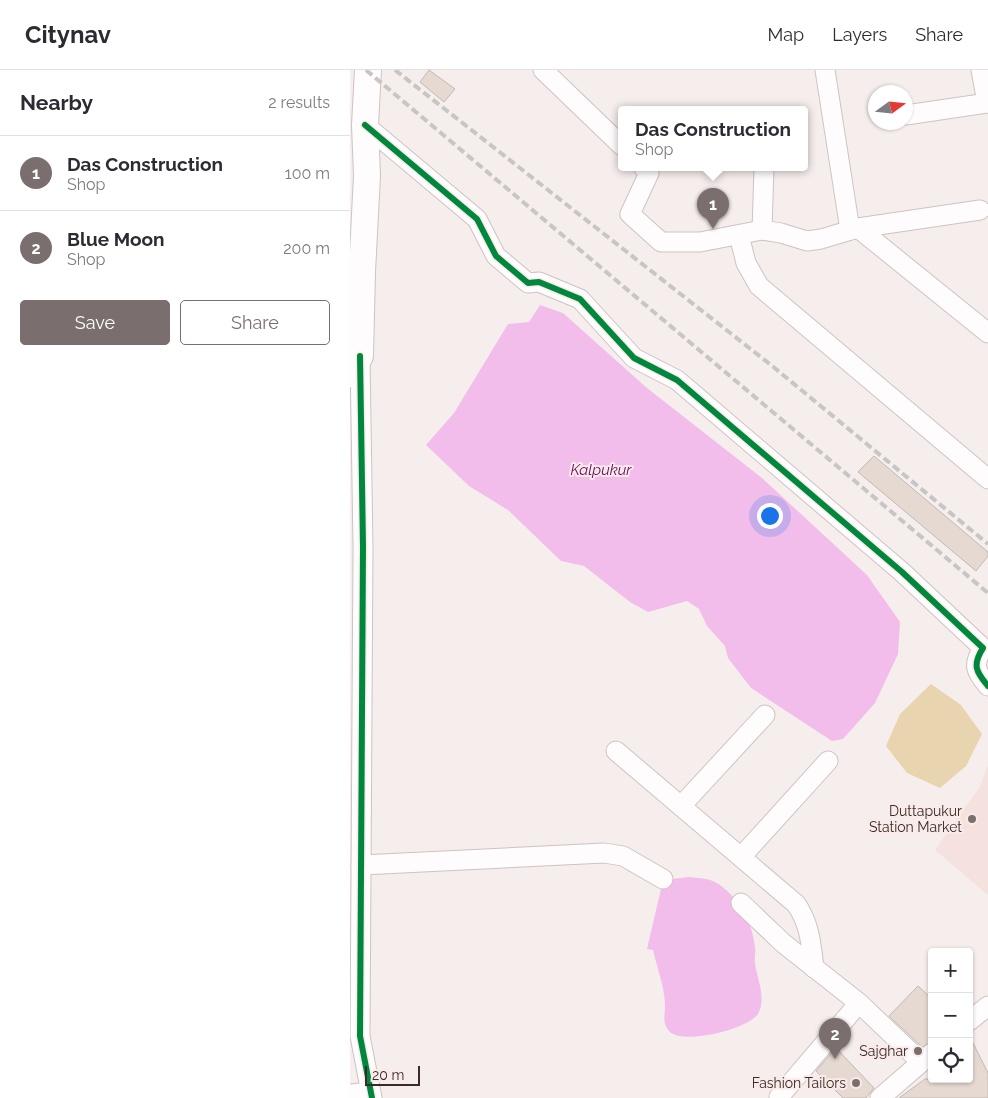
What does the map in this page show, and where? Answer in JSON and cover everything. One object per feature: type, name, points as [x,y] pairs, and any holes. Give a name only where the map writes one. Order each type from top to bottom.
[{"type":"main road","points":[[355,365],[367,176],[365,125],[368,70]]},
{"type":"street","points":[[543,70],[618,142]]},
{"type":"street","points":[[825,70],[854,229],[988,333]]},
{"type":"street","points":[[913,114],[987,103],[981,70]]},
{"type":"street","points":[[365,125],[477,219],[496,256],[528,283],[539,282],[580,299],[634,358],[677,380],[902,572],[983,648],[976,660],[978,674],[988,686]]},
{"type":"street","points":[[648,171],[649,172],[630,214],[661,242],[700,242],[762,230],[807,240],[822,239],[854,229],[980,210]]},
{"type":"street","points":[[762,230],[764,171]]},
{"type":"street","points":[[738,235],[746,263],[759,286],[988,479]]},
{"type":"street","points":[[350,1094],[371,1095],[360,1036],[355,898],[361,865],[362,547],[355,365]]},
{"type":"street","points":[[681,806],[765,716]]},
{"type":"street","points":[[616,751],[796,904],[810,930],[814,968]]},
{"type":"street","points":[[741,857],[828,761]]},
{"type":"street","points":[[361,865],[604,853],[623,856],[663,879]]},
{"type":"street","points":[[741,902],[783,943],[926,1057],[880,1098]]},
{"type":"street","points":[[779,1097],[859,1004]]},
{"type":"street","points":[[973,1017],[988,1006]]},
{"type":"shaded area","points":[[931,684],[961,705],[982,734],[966,766],[940,788],[907,773],[886,746],[900,714]]},
{"type":"shaded area","name":"Duttapukur Station Market","points":[[988,765],[988,895],[935,850],[979,788]]},
{"type":"water","name":"Kalpukur","points":[[540,305],[563,313],[647,388],[762,478],[867,575],[900,622],[898,654],[875,703],[843,739],[832,741],[751,688],[728,658],[725,646],[707,626],[699,609],[687,601],[648,612],[630,602],[584,566],[561,561],[508,510],[469,486],[426,445],[454,413],[508,324],[529,322]]},
{"type":"water","points":[[689,877],[715,882],[731,894],[743,910],[754,939],[756,969],[762,1000],[759,1012],[754,1018],[744,1024],[716,1034],[687,1037],[676,1035],[669,1031],[665,1025],[665,999],[662,985],[653,950],[647,949],[661,889],[672,879]]},
{"type":"building","points":[[429,70],[455,89],[444,102],[420,82]]},
{"type":"building","points":[[874,456],[988,552],[988,556],[976,571],[858,472]]},
{"type":"building","points":[[918,986],[928,995],[928,1044],[922,1047],[889,1016]]},
{"type":"building","points":[[973,1043],[988,1073],[988,1098],[899,1098],[925,1079],[928,1079],[928,1083],[973,1083]]},
{"type":"building","points":[[836,1048],[874,1088],[866,1098],[843,1098],[816,1071]]},
{"type":"railway","points":[[366,70],[988,593]]},
{"type":"railway","points":[[395,70],[771,365],[988,544]]},
{"type":"cycle path","points":[[365,125],[477,219],[496,256],[528,283],[539,282],[580,299],[634,358],[677,380],[902,572],[983,648],[977,659],[977,668],[988,686]]},
{"type":"cycle path","points":[[360,356],[363,547],[360,1036],[372,1098]]},
{"type":"place","name":"Das Construction","points":[[713,229]]},
{"type":"place","name":"Duttapukur Station Market","points":[[972,819]]},
{"type":"place","name":"Sajghar","points":[[918,1051]]},
{"type":"place","name":"Blue Moon","points":[[835,1059]]},
{"type":"place","name":"Fashion Tailors","points":[[856,1083]]}]
